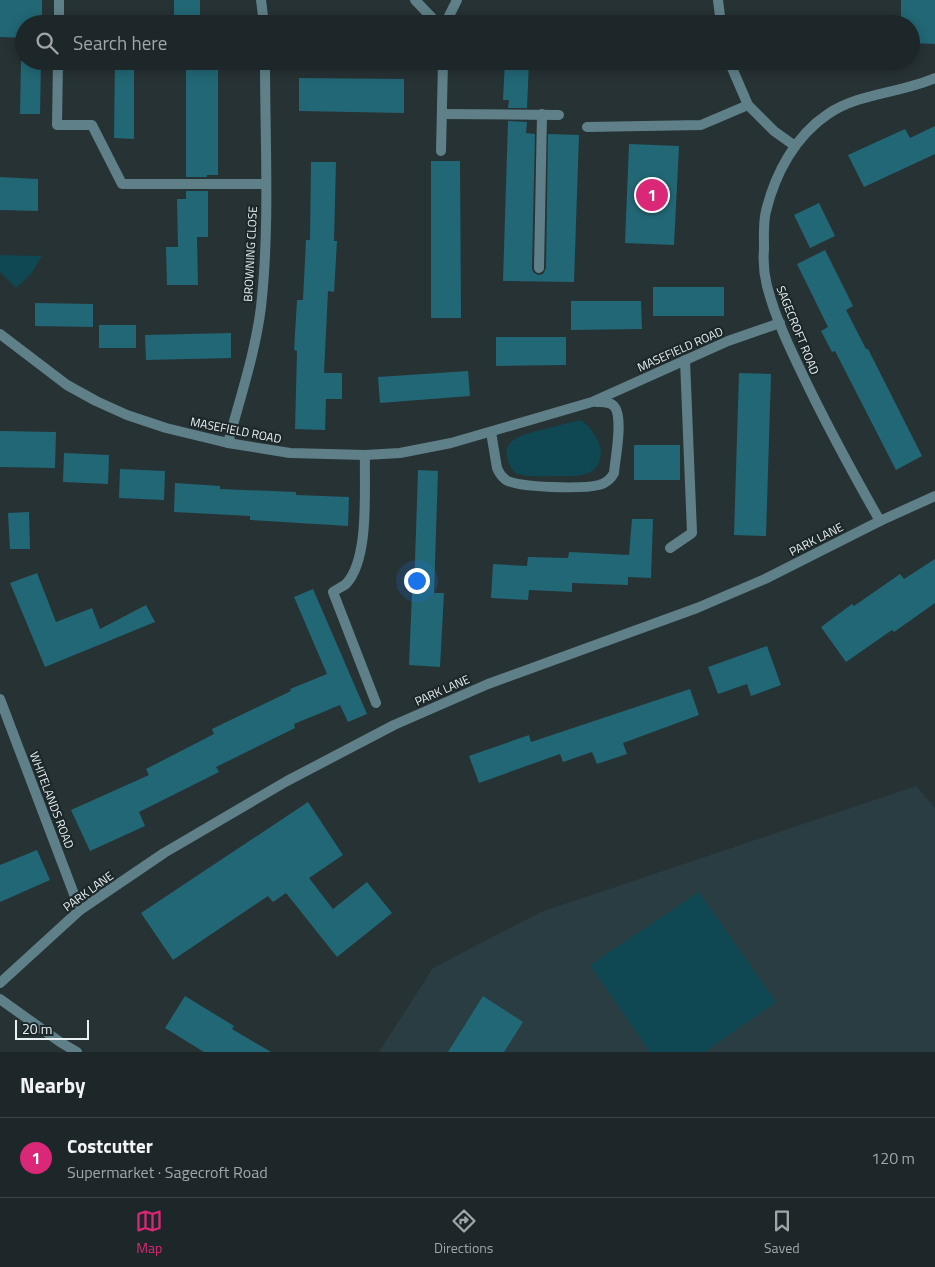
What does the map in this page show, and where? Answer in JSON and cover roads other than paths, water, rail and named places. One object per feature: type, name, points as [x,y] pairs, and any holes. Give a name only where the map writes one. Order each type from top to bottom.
[{"type":"street","points":[[59,0],[59,15]]},
{"type":"street","points":[[261,0],[263,15]]},
{"type":"street","points":[[415,0],[429,15]]},
{"type":"street","points":[[450,15],[457,0]]},
{"type":"street","points":[[718,0],[720,15]]},
{"type":"street","points":[[58,70],[57,125],[92,125],[122,184],[265,184]]},
{"type":"street","name":"BROWNING CLOSE","points":[[228,443],[253,353],[261,307],[265,250],[264,70]]},
{"type":"street","points":[[442,151],[443,70]]},
{"type":"street","points":[[733,70],[748,105],[759,118],[795,146]]},
{"type":"street","name":"SAGECROFT ROAD","points":[[880,522],[828,426],[780,323],[766,285],[764,262],[766,212],[776,180],[786,160],[795,146],[816,124],[837,109],[935,78]]},
{"type":"street","points":[[587,127],[701,125],[748,105]]},
{"type":"street","points":[[443,114],[559,115]]},
{"type":"street","points":[[539,268],[542,114]]},
{"type":"street","name":"MASEFIELD ROAD","points":[[0,334],[41,367],[96,402],[166,428],[228,443],[290,453],[365,455],[400,453],[451,444],[592,402],[728,341],[780,323]]},
{"type":"street","points":[[670,548],[692,532],[685,360]]},
{"type":"street","name":"MASEFIELD ROAD","points":[[491,432],[496,468],[508,481],[523,486],[590,486],[601,484],[612,478],[614,473],[619,419],[615,406],[609,402],[592,402]]},
{"type":"street","points":[[365,455],[364,524],[358,560],[354,572],[345,584],[332,592],[376,703]]},
{"type":"street","name":"PARK LANE","points":[[0,983],[80,910],[164,853],[286,781],[394,725],[488,684],[698,608],[765,579],[935,496]]},
{"type":"street","name":"WHITELANDS ROAD","points":[[0,699],[80,910]]},
{"type":"street","points":[[0,999],[77,1052]]},
{"type":"place","name":"Costcutter","points":[[652,195]]}]
